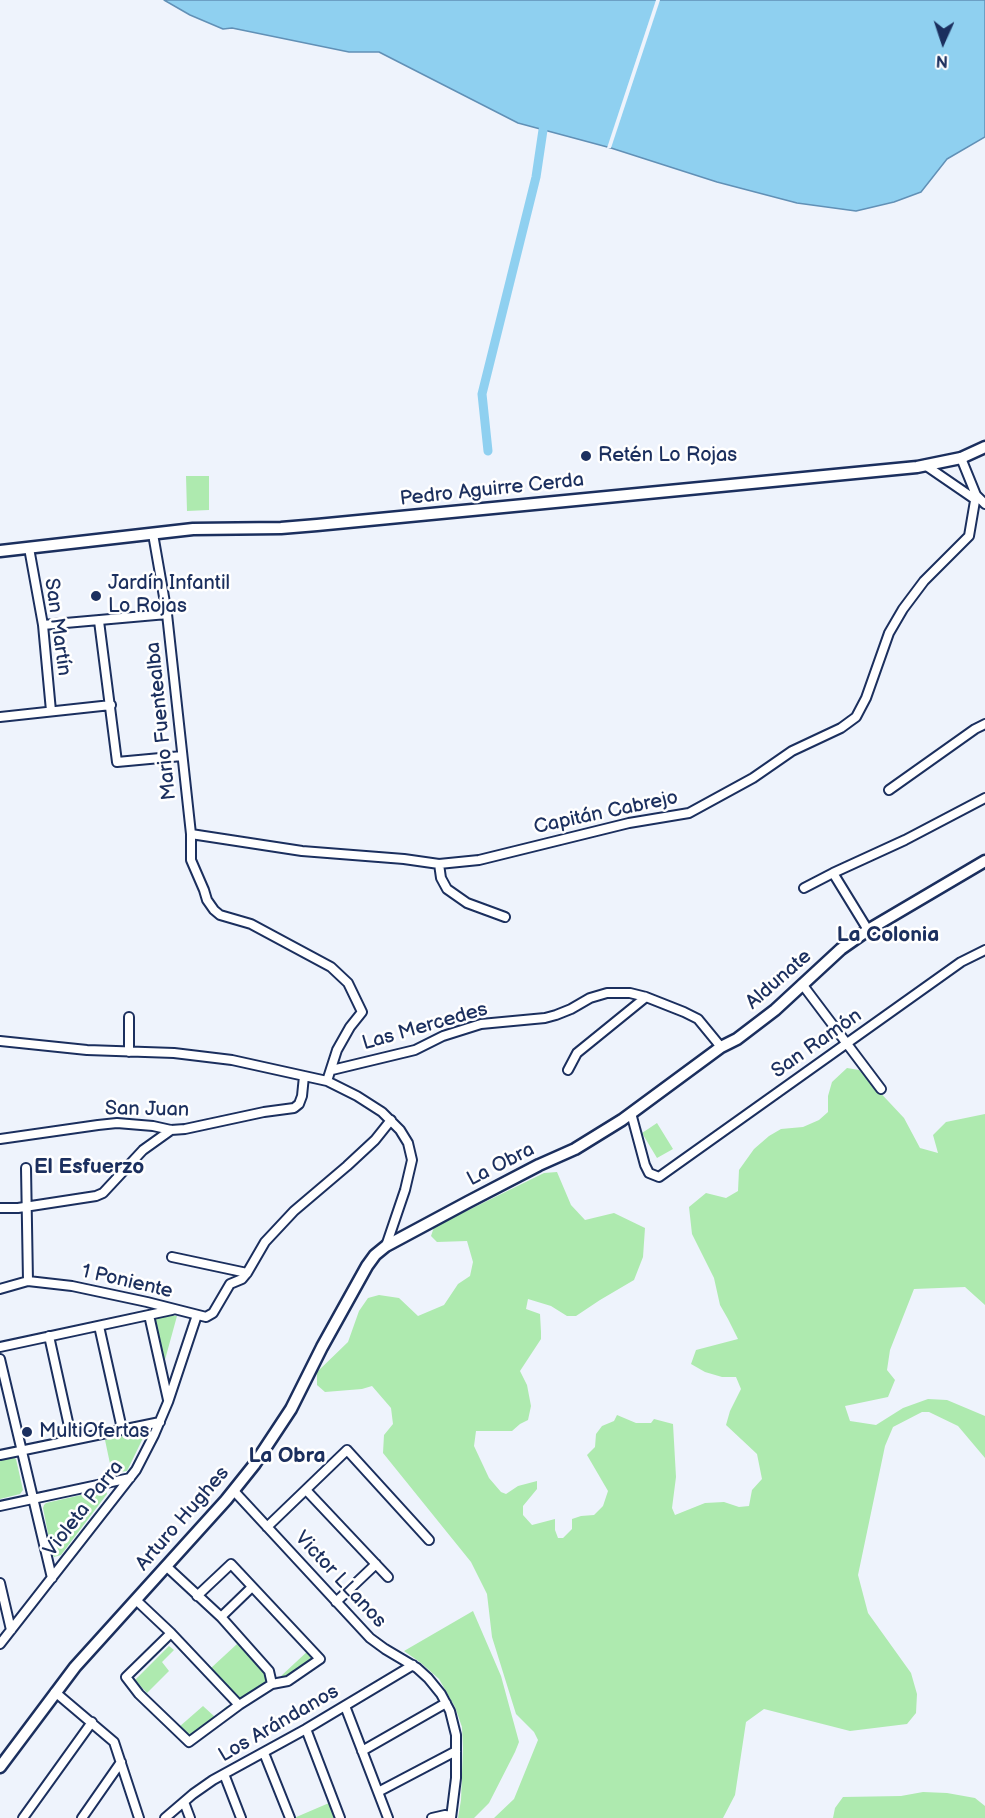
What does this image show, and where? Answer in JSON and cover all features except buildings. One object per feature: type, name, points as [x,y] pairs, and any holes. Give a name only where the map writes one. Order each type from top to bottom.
[{"type":"street","name":"Pedro Aguirre Cerda","points":[[0,551],[193,529],[281,528],[317,525],[925,465],[961,458],[985,447]]},
{"type":"street","points":[[961,458],[976,497]]},
{"type":"street","points":[[925,465],[985,504]]},
{"type":"street","name":"Capitán Cabrejo","points":[[191,834],[302,850],[439,864],[479,860],[629,824],[689,813],[753,778],[792,751],[841,728],[855,717],[866,698],[889,633],[903,609],[924,580],[969,536],[976,497]]},
{"type":"street","name":"Mario Fuentealba","points":[[153,534],[168,614],[191,834],[191,860],[207,900],[220,915],[251,924],[331,967],[348,983],[362,1012],[342,1042],[332,1070]]},
{"type":"street","name":"San Martín","points":[[29,548],[43,625],[51,711]]},
{"type":"street","points":[[43,625],[168,614]]},
{"type":"street","points":[[99,621],[117,762],[182,756]]},
{"type":"street","points":[[0,717],[111,705]]},
{"type":"street","points":[[889,790],[985,724]]},
{"type":"street","points":[[804,888],[905,840],[985,798]]},
{"type":"street","name":"Aldunate","points":[[631,1113],[775,1010],[841,949],[868,930],[985,861]]},
{"type":"street","points":[[439,864],[441,878],[447,889],[467,903],[505,917]]},
{"type":"street","points":[[832,873],[868,930]]},
{"type":"street","name":"San Ramón","points":[[631,1113],[649,1173],[659,1177],[962,962],[985,950]]},
{"type":"street","points":[[802,984],[881,1089]]},
{"type":"street","name":"Las Mercedes","points":[[332,1070],[415,1050],[443,1036],[480,1024],[545,1018],[598,995],[618,993],[646,997],[698,1019],[722,1047]]},
{"type":"street","points":[[568,1070],[577,1053],[646,997]]},
{"type":"street","points":[[129,1017],[129,1052]]},
{"type":"street","points":[[0,1041],[129,1052],[174,1053],[243,1062],[327,1081],[371,1104],[400,1130],[408,1143],[412,1160],[411,1172],[386,1246]]},
{"type":"street","points":[[327,1081],[332,1070]]},
{"type":"street","name":"San Juan","points":[[0,1139],[108,1124],[136,1124],[171,1130],[200,1127],[264,1112],[294,1108],[299,1104],[302,1096],[304,1076]]},
{"type":"street","name":"La Obra","points":[[386,1246],[539,1165],[576,1149],[631,1113]]},
{"type":"street","name":"1 Poniente","points":[[230,1284],[242,1279],[265,1242],[375,1140],[391,1120]]},
{"type":"street","points":[[0,1208],[18,1208],[103,1194],[143,1150],[171,1130]]},
{"type":"street","points":[[26,1168],[28,1281]]},
{"type":"street","name":"Arturo Hughes","points":[[0,1767],[75,1667],[234,1491],[285,1419],[370,1260],[386,1246]]},
{"type":"street","points":[[172,1257],[247,1273]]},
{"type":"street","name":"1 Poniente","points":[[0,1288],[28,1281],[72,1286],[206,1317],[213,1313],[230,1284],[232,1269]]},
{"type":"street","points":[[0,1347],[175,1310]]},
{"type":"street","points":[[149,1315],[168,1401]]},
{"type":"street","name":"Violeta Parra","points":[[0,1644],[141,1461],[160,1422],[197,1315]]},
{"type":"street","points":[[99,1326],[122,1429]]},
{"type":"street","points":[[49,1336],[72,1440]]},
{"type":"street","points":[[0,1359],[52,1578]]},
{"type":"street","points":[[0,1455],[160,1422]]},
{"type":"street","points":[[267,1527],[346,1450],[429,1540]]},
{"type":"street","points":[[0,1506],[130,1478]]},
{"type":"street","points":[[306,1490],[388,1577]]},
{"type":"street","name":"Victor LLanos","points":[[234,1491],[375,1642],[413,1665],[435,1686],[446,1703],[454,1726],[456,1778],[451,1817]]},
{"type":"street","points":[[171,1633],[126,1677],[139,1694],[189,1742],[272,1684],[288,1682],[320,1659],[231,1564],[197,1596]]},
{"type":"street","points":[[336,1602],[376,1564]]},
{"type":"street","points":[[166,1566],[221,1617],[269,1671],[272,1684]]},
{"type":"street","points":[[0,1583],[11,1630]]},
{"type":"street","points":[[221,1617],[252,1587]]},
{"type":"street","points":[[136,1600],[171,1633],[239,1705]]},
{"type":"street","name":"Los Arándanos","points":[[165,1818],[224,1774],[306,1729],[413,1665]]},
{"type":"street","points":[[55,1692],[112,1739],[140,1818]]},
{"type":"street","points":[[362,1751],[446,1703]]},
{"type":"street","points":[[345,1706],[388,1818]]},
{"type":"street","points":[[23,1818],[92,1722]]},
{"type":"street","points":[[306,1729],[340,1818]]},
{"type":"street","points":[[378,1792],[456,1751]]},
{"type":"street","points":[[264,1753],[290,1818]]},
{"type":"street","points":[[82,1818],[121,1762]]},
{"type":"street","points":[[224,1774],[241,1818]]},
{"type":"street","points":[[184,1802],[190,1818]]},
{"type":"street","points":[[432,1818],[445,1815],[451,1817]]},
{"type":"green space","points":[[186,476],[209,476],[209,510],[187,511]]},
{"type":"green space","points":[[847,1068],[859,1070],[904,1118],[920,1148],[938,1153],[933,1135],[946,1122],[985,1114],[985,1305],[965,1287],[914,1289],[890,1350],[887,1370],[895,1380],[888,1397],[845,1406],[850,1421],[876,1425],[903,1408],[928,1399],[947,1400],[985,1416],[985,1458],[958,1426],[929,1412],[922,1412],[893,1427],[885,1446],[858,1575],[868,1613],[911,1673],[917,1694],[916,1713],[907,1724],[850,1731],[764,1709],[746,1722],[735,1795],[723,1818],[494,1818],[514,1799],[538,1740],[534,1732],[516,1714],[492,1637],[487,1594],[471,1562],[383,1453],[384,1435],[393,1424],[391,1408],[372,1386],[325,1392],[317,1385],[317,1372],[348,1342],[359,1311],[368,1298],[379,1295],[399,1298],[418,1316],[444,1305],[458,1284],[470,1276],[473,1262],[467,1241],[437,1242],[431,1236],[434,1227],[544,1173],[557,1172],[571,1205],[585,1220],[614,1213],[645,1228],[643,1257],[634,1280],[576,1316],[567,1316],[551,1306],[528,1299],[526,1309],[540,1314],[541,1339],[520,1371],[527,1385],[531,1406],[528,1420],[512,1431],[476,1431],[474,1446],[489,1478],[501,1492],[506,1494],[518,1486],[537,1481],[537,1489],[523,1506],[523,1515],[532,1525],[555,1519],[558,1538],[563,1538],[572,1529],[572,1519],[594,1515],[603,1506],[608,1491],[587,1455],[595,1447],[596,1434],[602,1426],[614,1421],[617,1415],[636,1423],[651,1423],[654,1419],[673,1424],[676,1477],[672,1508],[675,1515],[705,1503],[724,1502],[739,1507],[749,1506],[752,1490],[762,1479],[757,1454],[726,1425],[741,1389],[736,1377],[722,1377],[705,1372],[691,1364],[696,1350],[738,1339],[720,1305],[714,1278],[692,1234],[689,1207],[706,1193],[726,1198],[738,1191],[739,1170],[754,1149],[769,1136],[781,1129],[803,1127],[819,1120],[828,1112],[828,1096],[832,1082]]},
{"type":"green space","points":[[657,1123],[673,1149],[657,1158],[642,1133]]},
{"type":"green space","points":[[165,1314],[177,1316],[163,1367],[153,1317]]},
{"type":"green space","points":[[138,1432],[143,1438],[127,1471],[112,1473],[105,1440]]},
{"type":"green space","points":[[11,1455],[16,1459],[23,1490],[20,1494],[0,1499],[0,1457]]},
{"type":"green space","points":[[103,1490],[107,1494],[61,1555],[54,1557],[44,1505]]},
{"type":"green space","points":[[473,1611],[501,1676],[519,1742],[489,1803],[474,1818],[458,1818],[461,1800],[462,1727],[455,1707],[439,1679],[404,1651]]},
{"type":"green space","points":[[237,1644],[267,1672],[270,1681],[267,1686],[243,1700],[237,1697],[211,1668]]},
{"type":"green space","points":[[169,1646],[174,1650],[162,1662],[169,1671],[147,1693],[135,1680]]},
{"type":"green space","points":[[310,1649],[321,1662],[320,1664],[291,1682],[282,1680],[281,1676]]},
{"type":"green space","points":[[203,1706],[215,1717],[227,1706],[236,1711],[190,1740],[179,1727]]},
{"type":"green space","points":[[923,1792],[975,1798],[985,1806],[985,1818],[833,1818],[835,1808],[843,1797],[901,1796]]},
{"type":"green space","points":[[329,1803],[334,1818],[294,1818]]},
{"type":"water","points":[[164,0],[985,0],[985,137],[947,159],[921,192],[894,202],[856,211],[797,203],[717,182],[611,148],[518,123],[379,52],[349,52],[232,28],[223,29],[190,15]]},
{"type":"pier","points":[[656,0],[660,0],[611,148],[607,148]]},
{"type":"waterway","points":[[488,451],[482,394],[536,177],[543,130]]},
{"type":"place","name":"Retén Lo Rojas","points":[[586,456]]},
{"type":"place","name":"Jardín Infantil Lo Rojas","points":[[96,596]]},
{"type":"place","name":"MultiOfertas","points":[[27,1432]]},
{"type":"district","name":"La Colonia","points":[[888,936]]},
{"type":"district","name":"El Esfuerzo","points":[[89,1168]]},
{"type":"district","name":"La Obra","points":[[287,1457]]}]
